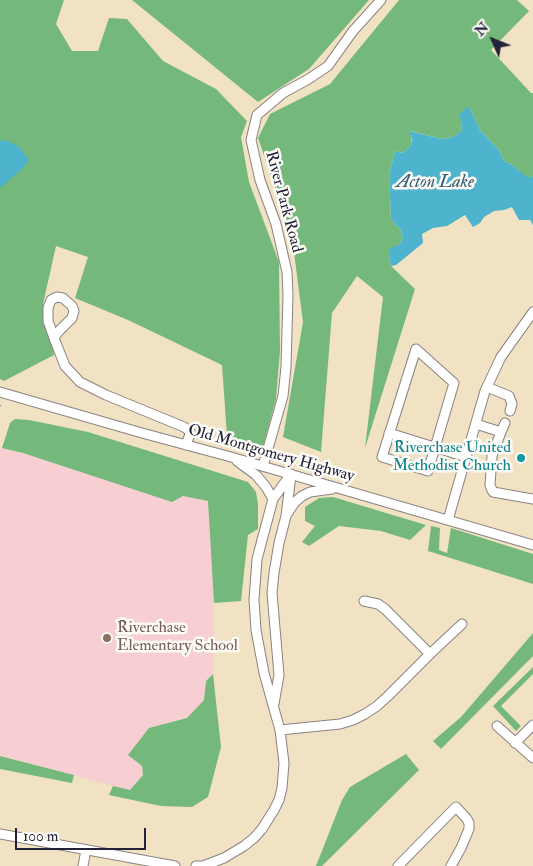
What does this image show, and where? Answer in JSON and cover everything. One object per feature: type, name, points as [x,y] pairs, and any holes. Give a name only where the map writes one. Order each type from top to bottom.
[{"type":"street","name":"River Park Road","points":[[263,466],[283,396],[286,367],[288,295],[287,272],[276,224],[260,180],[251,140],[257,115],[283,93],[328,66],[353,31],[381,0]]},
{"type":"street","points":[[448,520],[486,387],[504,352],[533,312]]},
{"type":"street","points":[[54,338],[64,366],[80,382],[190,431],[186,445]]},
{"type":"street","points":[[416,349],[454,383],[428,471],[382,457],[389,434],[416,349]]},
{"type":"street","points":[[486,387],[509,396],[512,404],[510,411]]},
{"type":"street","name":"Old Montgomery Highway","points":[[0,392],[533,545]]},
{"type":"street","points":[[505,423],[492,456],[490,485],[493,492],[533,498]]},
{"type":"street","points":[[476,424],[501,432]]},
{"type":"street","points":[[389,434],[466,457]]},
{"type":"street","points":[[231,457],[256,475],[273,498]]},
{"type":"street","points":[[196,866],[203,866],[224,858],[244,846],[262,828],[274,810],[280,794],[284,775],[284,756],[280,730],[260,656],[254,600],[257,559],[273,498],[291,474]]},
{"type":"street","points":[[274,706],[279,675],[272,593],[279,543],[286,516],[291,474]]},
{"type":"street","points":[[286,516],[295,502],[302,496],[320,490],[339,489]]},
{"type":"street","points":[[364,601],[378,604],[385,609],[430,654]]},
{"type":"street","points":[[280,730],[328,726],[359,717],[377,706],[462,624]]},
{"type":"street","points":[[516,743],[533,725]]},
{"type":"street","points":[[497,726],[533,758]]},
{"type":"street","points":[[398,866],[456,807],[467,819],[469,829],[451,866]]},
{"type":"street","points":[[0,834],[175,866]]},
{"type":"street","points":[[83,866],[86,850]]},
{"type":"shaded area","name":"Riverchase Elementary School","points":[[0,449],[182,496],[209,501],[214,603],[213,674],[206,681],[204,700],[187,718],[148,728],[142,766],[143,774],[130,791],[0,755]]},
{"type":"green space","points":[[0,0],[64,0],[56,24],[72,51],[98,51],[109,18],[127,19],[163,61],[216,89],[247,121],[241,137],[249,182],[279,262],[280,351],[276,399],[262,450],[227,436],[222,365],[128,320],[75,298],[88,257],[56,246],[43,304],[54,355],[4,381],[0,379]]},
{"type":"green space","points":[[132,0],[369,0],[309,69],[258,102]]},
{"type":"green space","points":[[399,0],[517,0],[529,11],[491,50],[533,93],[533,176],[528,179],[512,165],[504,161],[499,150],[480,130],[469,106],[461,121],[462,131],[453,137],[442,139],[410,131],[412,144],[403,153],[395,151],[389,174],[391,219],[400,229],[403,238],[389,257],[391,266],[415,289],[365,448],[383,297],[357,276],[332,313],[321,452],[283,437],[303,322],[292,237],[258,138],[270,114],[330,84]]},
{"type":"green space","points":[[15,419],[88,432],[248,482],[256,492],[258,529],[248,535],[241,601],[214,603],[208,501],[183,496],[172,502],[23,453],[2,448],[10,423]]},
{"type":"green space","points":[[333,497],[426,525],[410,540],[381,531],[339,526],[309,546],[302,542],[315,526],[305,521],[305,507],[319,498]]},
{"type":"green space","points":[[431,526],[440,528],[439,550],[447,553],[451,528],[533,554],[533,584],[428,551]]},
{"type":"green space","points":[[533,633],[533,656],[441,749],[433,741],[461,717]]},
{"type":"green space","points":[[533,667],[533,674],[501,706],[521,726],[516,731],[493,706]]},
{"type":"green space","points":[[213,674],[221,747],[208,797],[192,807],[161,806],[109,795],[113,786],[130,790],[143,775],[142,766],[128,755],[149,728],[187,718],[204,700],[206,681]]},
{"type":"green space","points":[[406,754],[419,770],[322,866],[316,866],[342,800],[350,787]]},
{"type":"green space","points":[[0,756],[74,775],[72,783],[0,769]]},
{"type":"water","name":"Acton Lake","points":[[469,106],[480,130],[499,150],[504,161],[528,178],[533,176],[533,225],[530,220],[519,220],[512,207],[494,211],[473,227],[465,215],[447,226],[433,228],[422,234],[423,243],[396,265],[391,266],[390,248],[399,245],[403,238],[400,229],[391,219],[389,174],[395,151],[403,153],[412,144],[409,131],[442,139],[453,137],[462,131],[459,115]]},
{"type":"water","points":[[0,140],[8,141],[19,147],[29,160],[24,167],[0,188]]},
{"type":"place","name":"Riverchase United Methodist Church","points":[[521,458]]},
{"type":"place","name":"Riverchase Elementary School","points":[[107,638]]}]
